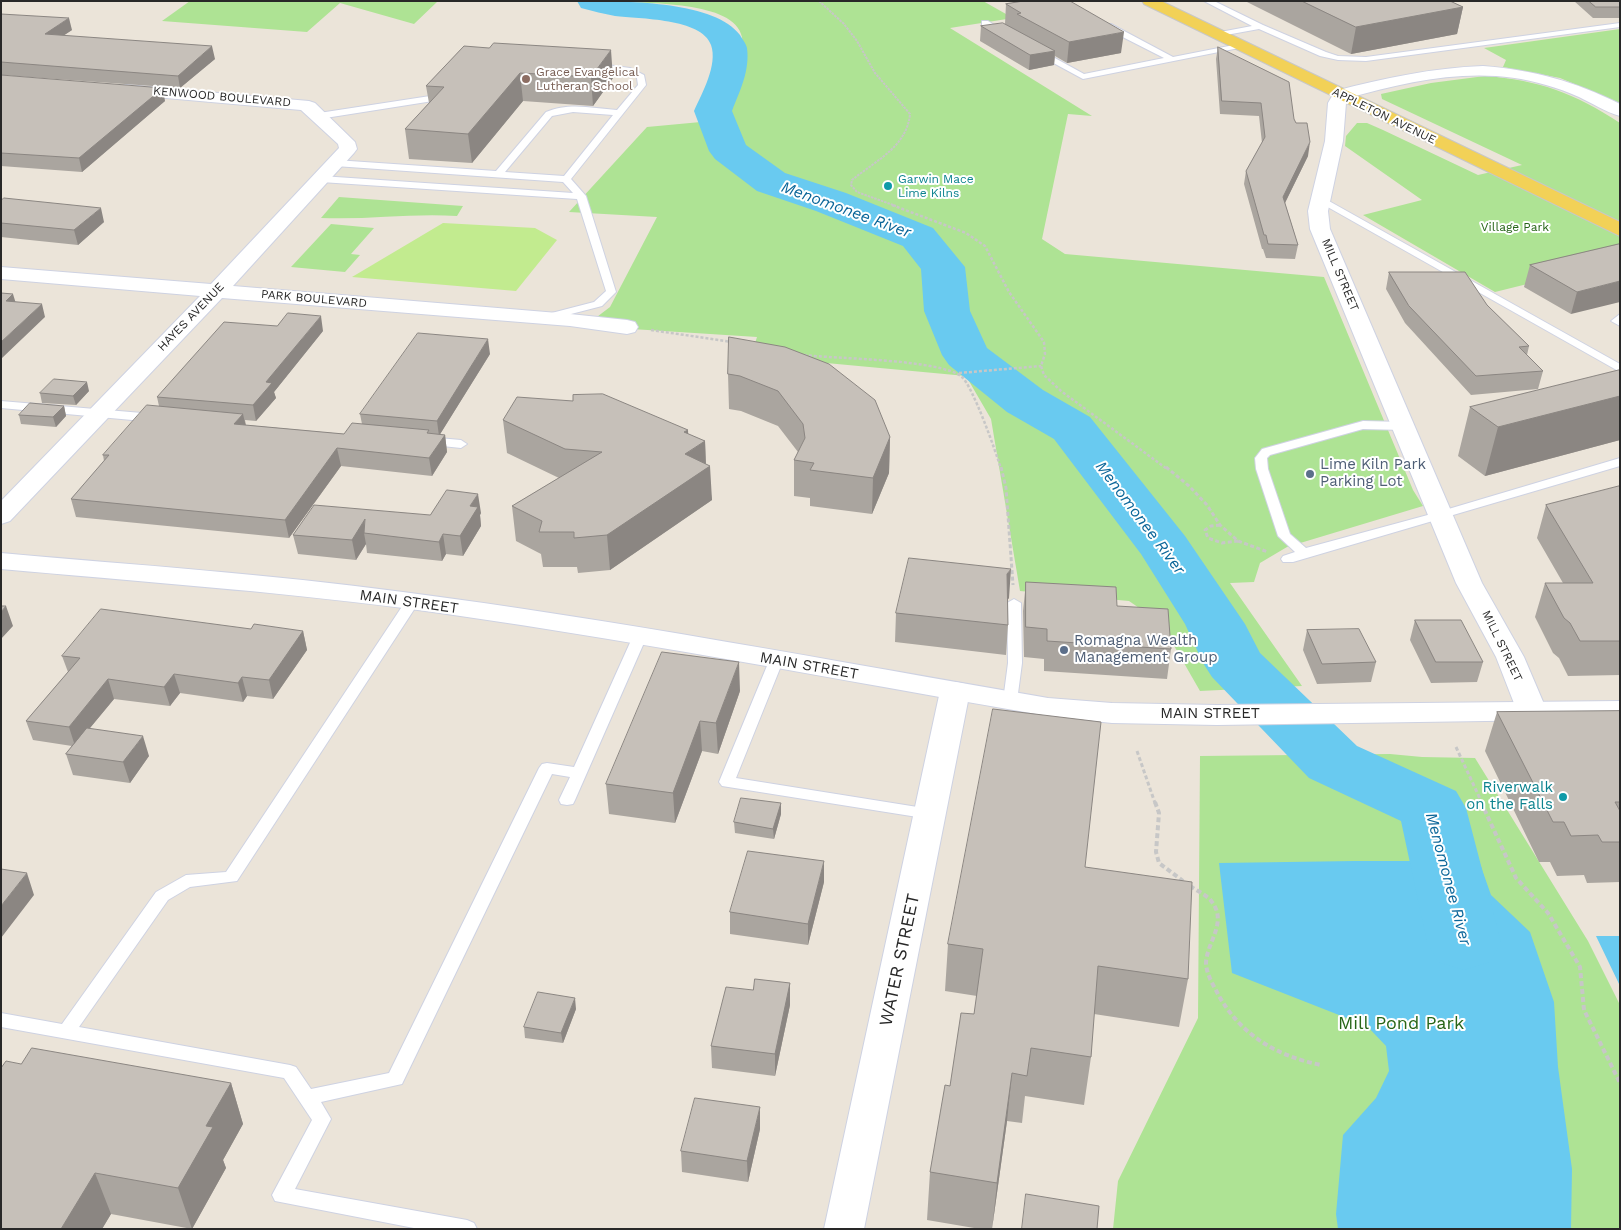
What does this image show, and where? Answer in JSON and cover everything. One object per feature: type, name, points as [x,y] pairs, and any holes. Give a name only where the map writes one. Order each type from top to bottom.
[{"type":"main road","name":"APPLETON AVENUE","points":[[1149,1],[1620,230]]},
{"type":"street","points":[[1341,95],[1425,75],[1471,69],[1499,70],[1554,81],[1620,111]]},
{"type":"street","name":"KENWOOD BOULEVARD","points":[[115,89],[284,102],[304,105],[319,116]]},
{"type":"street","name":"MILL STREET","points":[[1341,95],[1337,103],[1334,141],[1318,211],[1320,229],[1469,583],[1510,657],[1532,711]]},
{"type":"street","name":"HAYES AVENUE","points":[[1,516],[216,291],[345,152],[348,146],[319,116]]},
{"type":"street","name":"PARK BOULEVARD","points":[[1,273],[543,318],[627,327]]},
{"type":"street","name":"MAIN STREET","points":[[1,561],[285,586],[412,602],[640,636],[1048,707],[1112,713],[1217,715],[1620,710]]},
{"type":"street","name":"WATER STREET","points":[[844,1229],[955,691]]},
{"type":"lane","points":[[1208,1],[1260,27],[1323,54],[1352,60],[1366,60],[1620,25]]},
{"type":"lane","points":[[1099,22],[1171,59]]},
{"type":"lane","points":[[985,23],[1009,36]]},
{"type":"lane","points":[[1218,35],[1260,27]]},
{"type":"lane","points":[[1034,50],[1083,77],[1239,46]]},
{"type":"lane","points":[[566,179],[642,85],[641,77],[630,70],[581,64]]},
{"type":"lane","points":[[319,116],[342,114],[406,101],[430,99]]},
{"type":"lane","points":[[499,173],[549,114],[555,110],[568,109],[618,113]]},
{"type":"lane","points":[[328,171],[499,173],[566,179],[581,196],[611,292],[598,304],[543,318]]},
{"type":"lane","points":[[328,171],[581,196]]},
{"type":"lane","points":[[1320,199],[1620,369]]},
{"type":"lane","points":[[1620,317],[1616,321],[1620,323]]},
{"type":"lane","points":[[1,404],[168,419]]},
{"type":"lane","points":[[1304,553],[1284,536],[1262,469],[1261,458],[1266,452],[1363,425],[1404,426]]},
{"type":"lane","points":[[412,440],[462,444]]},
{"type":"lane","points":[[1288,559],[1620,462]]},
{"type":"lane","points":[[66,1032],[162,896],[186,881],[231,877],[412,602]]},
{"type":"lane","points":[[1010,700],[1016,663],[1014,603]]},
{"type":"lane","points":[[567,800],[640,636]]},
{"type":"lane","points":[[776,661],[727,782],[930,814]]},
{"type":"lane","points":[[307,1097],[395,1079],[546,768],[579,773]]},
{"type":"lane","points":[[1,1020],[290,1072],[322,1119],[282,1195],[467,1229]]},
{"type":"path","points":[[819,1],[844,24],[857,41],[876,73],[910,114],[909,126],[904,136],[890,150],[852,180],[851,185],[853,189],[966,233],[985,246],[1009,292],[1044,342],[1045,354],[1041,366],[1044,376],[1061,391],[1158,461],[1189,486],[1207,506],[1220,525],[1238,541],[1288,559]]},
{"type":"path","points":[[627,327],[740,343]]},
{"type":"path","points":[[800,354],[836,359],[928,366],[958,373],[1041,366]]},
{"type":"path","points":[[958,373],[964,378],[987,427],[1003,475],[1006,488],[1014,603]]},
{"type":"path","points":[[1220,525],[1212,526],[1205,530],[1205,536],[1222,543],[1238,541]]},
{"type":"path","points":[[1456,747],[1516,878],[1548,913],[1580,967],[1584,1010],[1620,1083]]},
{"type":"path","points":[[1138,751],[1144,776],[1159,814],[1156,852],[1159,863],[1211,901],[1218,915],[1218,929],[1207,957],[1207,971],[1222,1002],[1238,1024],[1262,1045],[1288,1057],[1321,1065]]},
{"type":"green space","points":[[190,1],[438,1],[414,24],[340,3],[307,32],[162,21]]},
{"type":"green space","points":[[614,1],[983,1],[1013,18],[950,28],[1092,116],[1068,114],[1042,239],[1065,254],[1324,277],[1413,490],[1423,506],[1287,547],[1260,563],[1254,582],[1230,583],[1302,686],[1200,691],[1161,623],[1129,601],[1020,591],[991,419],[966,376],[751,356],[757,337],[585,326],[610,307],[657,217],[569,212],[647,127],[733,119],[725,103],[737,70],[742,44],[742,37],[736,25],[723,16],[706,10],[687,6]]},
{"type":"green space","points":[[1620,29],[1620,103],[1560,78],[1503,67],[1506,60],[1484,48]]},
{"type":"green space","name":"Village Park","points":[[1485,76],[1522,81],[1556,90],[1587,104],[1620,123],[1620,261],[1495,292],[1363,215],[1422,200],[1345,146],[1346,136],[1357,123],[1367,123],[1478,175],[1522,165],[1382,99],[1381,94],[1431,83]]},
{"type":"green space","points":[[339,197],[463,206],[457,216],[321,218]]},
{"type":"green space","points":[[443,223],[535,228],[557,240],[516,291],[352,277]]},
{"type":"green space","points":[[331,224],[374,228],[351,254],[360,255],[345,272],[291,267]]},
{"type":"green space","name":"Mill Pond Park","points":[[1390,754],[1475,758],[1588,941],[1620,1005],[1620,1229],[1113,1229],[1118,1181],[1198,1018],[1200,756]]},
{"type":"water","points":[[1479,861],[1491,895],[1530,932],[1554,1002],[1558,1067],[1572,1169],[1571,1229],[1338,1229],[1336,1214],[1343,1135],[1376,1098],[1389,1071],[1386,1046],[1367,1026],[1232,973],[1219,863]]},
{"type":"water","points":[[1596,936],[1620,936],[1620,986]]},
{"type":"building","points":[[1024,1],[1070,1],[1124,32],[1069,42],[1017,14],[1021,13],[1006,4]]},
{"type":"building","points":[[1302,1],[1450,1],[1463,7],[1356,27]]},
{"type":"building","points":[[1589,1],[1620,1],[1620,7],[1596,7]]},
{"type":"building","points":[[1,14],[69,18],[45,34],[212,46],[178,76],[1,62]]},
{"type":"building","points":[[1003,23],[1055,51],[1030,55],[981,26]]},
{"type":"building","points":[[494,43],[611,50],[591,77],[520,73],[468,134],[405,129],[444,87],[426,86],[464,46],[489,48]]},
{"type":"building","points":[[1218,47],[1289,82],[1294,119],[1296,123],[1307,123],[1310,142],[1283,197],[1298,245],[1268,244],[1266,235],[1264,235],[1246,171],[1265,137],[1261,103],[1222,101]]},
{"type":"building","points":[[1,75],[163,88],[79,158],[1,153]]},
{"type":"building","points":[[4,198],[101,208],[74,230],[1,223],[1,201]]},
{"type":"building","points":[[1620,244],[1620,281],[1577,292],[1530,265]]},
{"type":"building","points":[[1389,272],[1465,272],[1487,305],[1529,346],[1519,347],[1543,371],[1476,376],[1409,306]]},
{"type":"building","points":[[1,293],[13,294],[6,301],[42,304],[1,342]]},
{"type":"building","points":[[288,313],[321,316],[266,382],[272,383],[253,405],[157,397],[224,322],[277,326]]},
{"type":"building","points":[[418,333],[488,339],[437,421],[360,414]]},
{"type":"building","points":[[729,337],[785,347],[829,364],[875,400],[890,437],[873,478],[810,470],[814,463],[794,460],[805,438],[803,424],[778,391],[740,376],[728,374]]},
{"type":"building","points":[[1620,370],[1620,396],[1498,427],[1470,407]]},
{"type":"building","points":[[54,379],[87,382],[73,396],[40,393]]},
{"type":"building","points":[[603,394],[688,430],[684,432],[705,441],[685,454],[710,466],[607,535],[574,538],[574,532],[539,532],[542,521],[512,506],[602,452],[565,449],[503,420],[517,397],[573,401],[573,395]]},
{"type":"building","points":[[30,403],[64,406],[53,417],[19,415]]},
{"type":"building","points":[[147,405],[243,414],[234,424],[344,434],[352,423],[429,430],[427,433],[445,435],[429,458],[337,448],[285,520],[71,499],[109,455],[103,455]]},
{"type":"building","points":[[1620,486],[1620,641],[1580,641],[1570,623],[1564,618],[1545,583],[1593,583],[1546,505]]},
{"type":"building","points":[[447,490],[478,494],[470,506],[478,507],[460,536],[443,534],[439,542],[364,533],[365,519],[352,540],[293,535],[314,505],[430,515]]},
{"type":"building","points":[[909,558],[1011,569],[1007,574],[1008,625],[896,613]]},
{"type":"building","points":[[1026,582],[1116,587],[1117,606],[1168,609],[1171,649],[1047,641],[1047,629],[1026,627]]},
{"type":"building","points":[[101,609],[251,629],[254,624],[303,631],[269,680],[242,677],[238,683],[174,674],[164,687],[108,679],[69,727],[26,721],[80,658],[62,656]]},
{"type":"building","points":[[1415,620],[1461,620],[1483,662],[1436,662]]},
{"type":"building","points":[[1359,629],[1376,662],[1322,664],[1307,630]]},
{"type":"building","points":[[662,652],[739,662],[716,723],[700,721],[673,793],[606,784]]},
{"type":"building","points":[[993,709],[1101,722],[1085,867],[1192,882],[1188,979],[1098,966],[1091,1057],[1031,1048],[1027,1076],[1012,1073],[997,1183],[930,1172],[945,1085],[950,1086],[961,1013],[974,1014],[983,949],[948,944]]},
{"type":"building","points":[[1620,711],[1620,802],[1615,802],[1620,811],[1620,842],[1602,842],[1598,835],[1571,836],[1564,822],[1553,822],[1497,712]]},
{"type":"building","points":[[87,728],[143,736],[123,762],[66,754]]},
{"type":"building","points":[[741,798],[781,803],[773,829],[734,822]]},
{"type":"building","points":[[748,851],[824,861],[808,924],[730,912]]},
{"type":"building","points":[[1,869],[27,873],[1,906]]},
{"type":"building","points":[[755,979],[790,983],[775,1054],[711,1046],[726,987],[753,990]]},
{"type":"building","points":[[538,992],[575,998],[561,1033],[524,1027]]},
{"type":"building","points":[[32,1048],[231,1083],[206,1126],[213,1127],[178,1188],[95,1173],[61,1229],[1,1229],[1,1068],[6,1061],[21,1064]]},
{"type":"building","points":[[695,1098],[760,1107],[747,1161],[681,1151]]},
{"type":"building","points":[[1026,1194],[1099,1206],[1097,1229],[1022,1229]]},
{"type":"waterway","name":"Menomonee River","points":[[593,1],[685,15],[705,21],[721,31],[729,46],[729,68],[713,111],[729,151],[771,182],[831,202],[918,237],[943,267],[947,311],[966,355],[1025,401],[1072,428],[1165,548],[1215,624],[1234,663],[1333,762],[1432,808],[1464,942]]},
{"type":"place","name":"Grace Evangelical Lutheran School","points":[[526,79]]},
{"type":"place","name":"Garwin Mace Lime Kilns","points":[[888,186]]},
{"type":"place","name":"Lime Kiln Park Parking Lot","points":[[1310,474]]},
{"type":"place","name":"Romagna Wealth Management Group","points":[[1064,650]]},
{"type":"place","name":"Riverwalk on the Falls","points":[[1563,797]]}]
